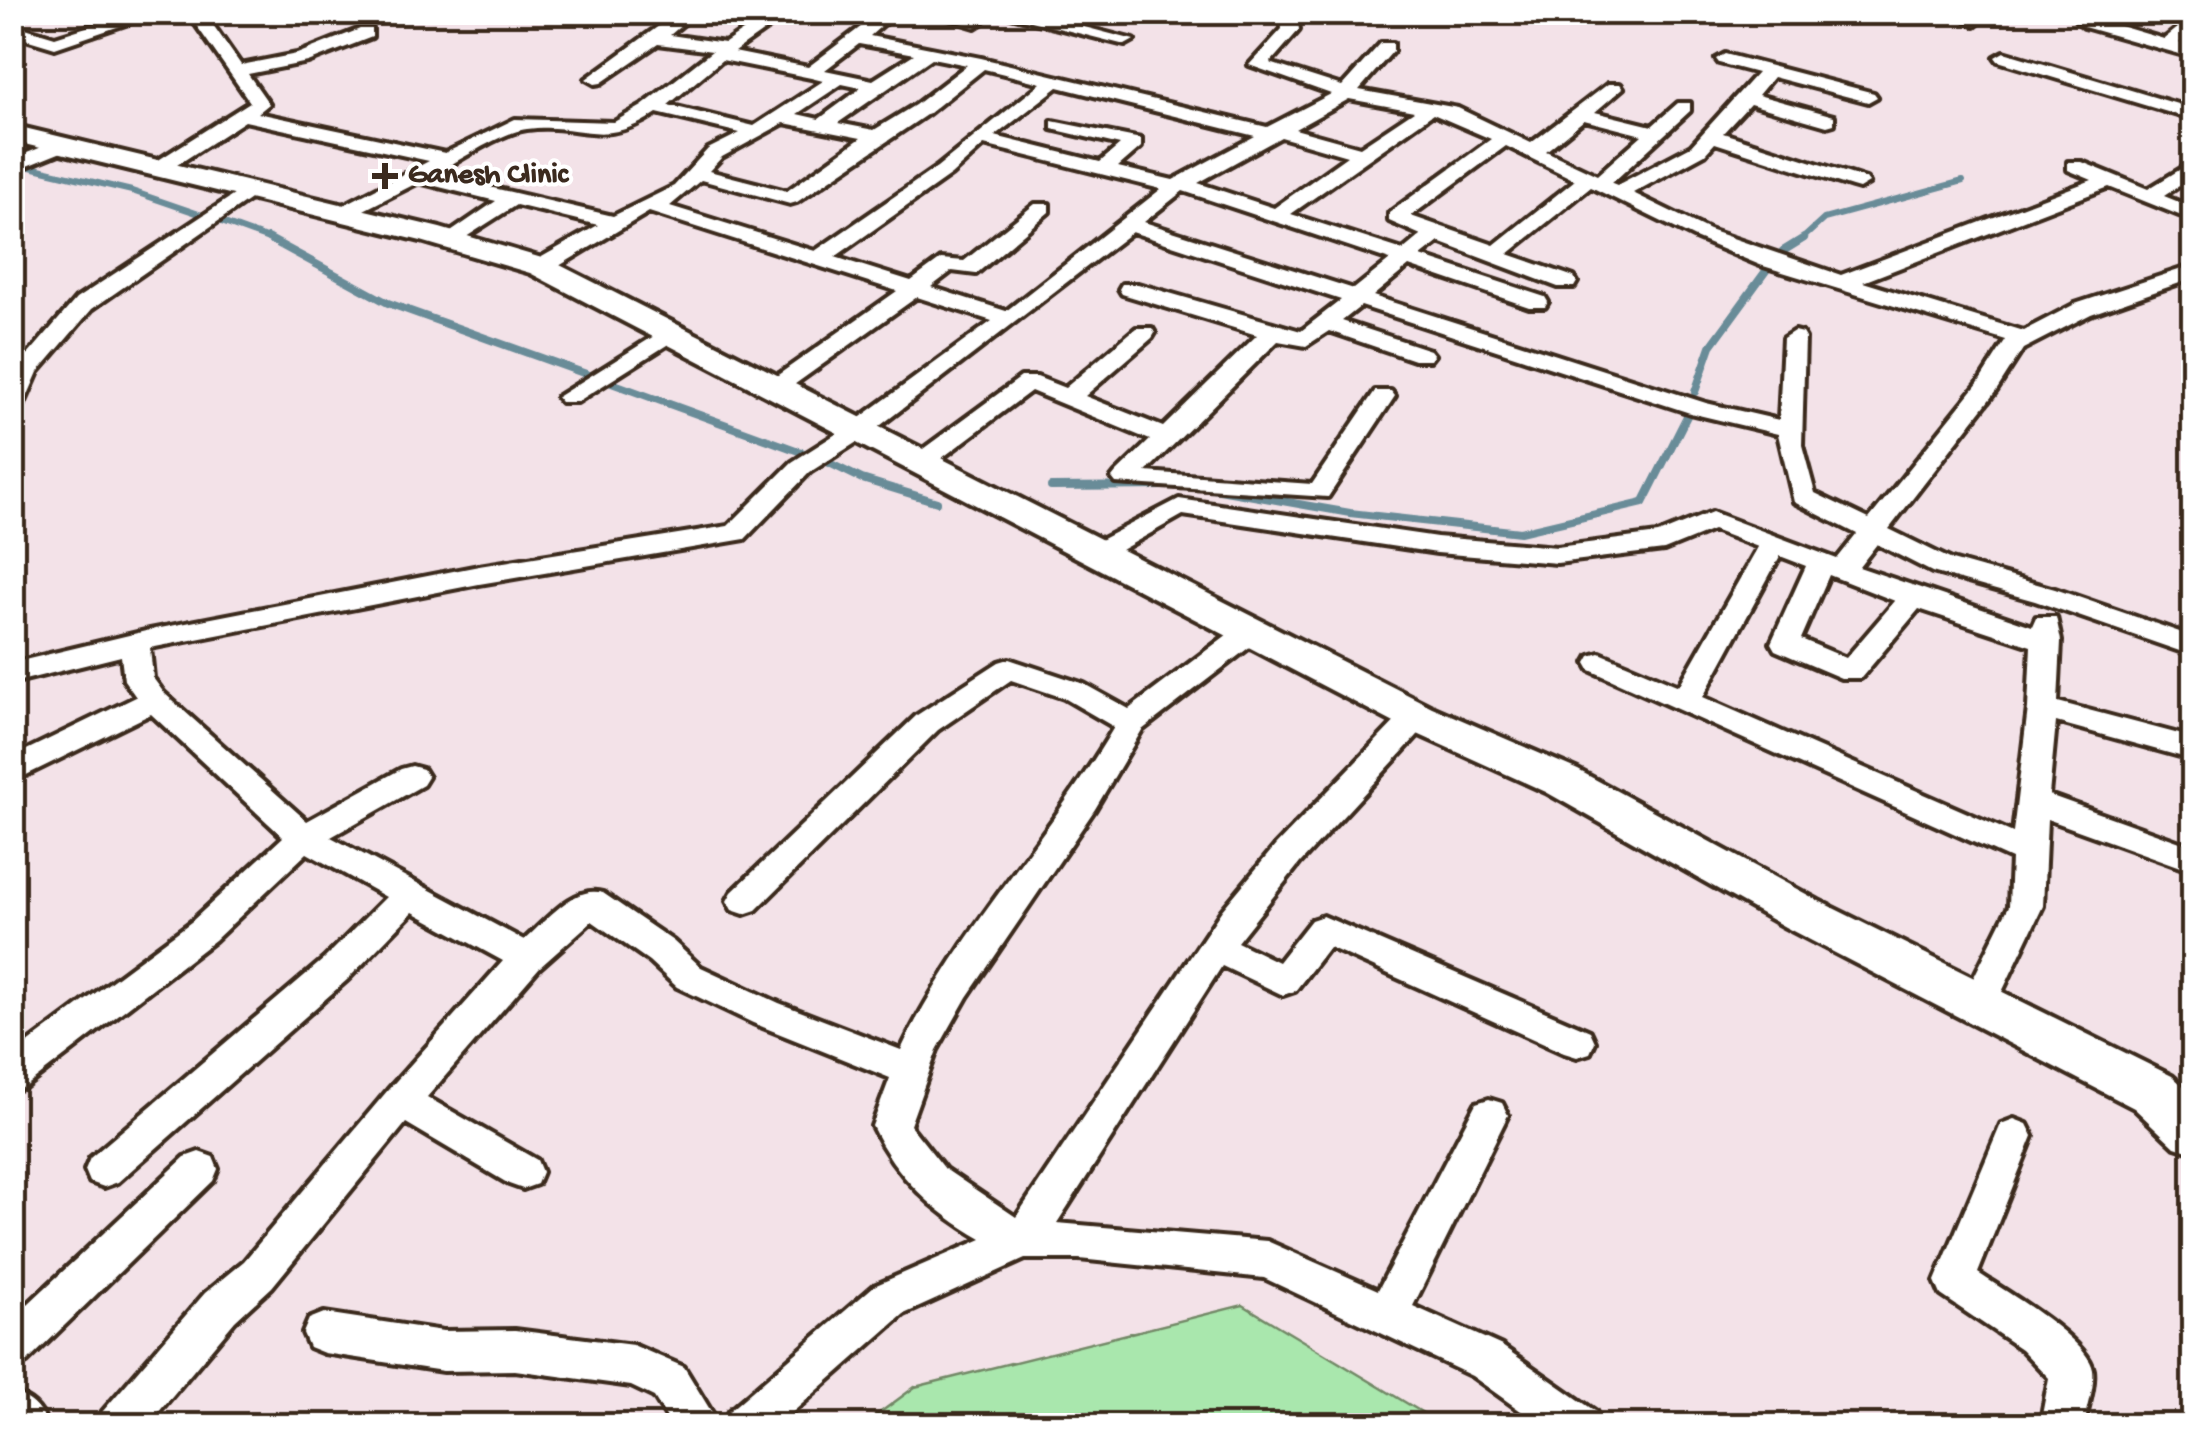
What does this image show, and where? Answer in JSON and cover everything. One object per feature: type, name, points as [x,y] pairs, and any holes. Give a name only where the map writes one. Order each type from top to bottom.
[{"type":"street","points":[[88,12],[122,22]]},
{"type":"street","points":[[12,30],[55,43],[153,12]]},
{"type":"street","points":[[156,170],[260,104],[195,12]]},
{"type":"street","points":[[595,79],[689,12]]},
{"type":"street","points":[[343,213],[515,125],[537,120],[613,130],[783,12]]},
{"type":"street","points":[[842,12],[887,17]]},
{"type":"street","points":[[933,12],[975,22]]},
{"type":"street","points":[[1004,12],[1126,40]]},
{"type":"street","points":[[1289,12],[1291,30],[1258,65],[1346,92],[1451,112],[1702,234],[1768,260],[2022,338]]},
{"type":"street","points":[[2086,12],[2085,21],[2194,52]]},
{"type":"street","points":[[812,73],[887,17]]},
{"type":"street","points":[[2167,45],[2194,20]]},
{"type":"street","points":[[237,71],[315,54],[366,33]]},
{"type":"street","points":[[656,38],[876,86]]},
{"type":"street","points":[[856,38],[981,63],[1362,154]]},
{"type":"street","points":[[12,674],[134,643],[480,575],[736,533],[801,467],[859,430],[1010,320],[1179,185],[1346,92],[1387,47]]},
{"type":"street","points":[[823,125],[929,52]]},
{"type":"street","points":[[2004,57],[2194,115]]},
{"type":"street","points":[[1725,59],[1868,96]]},
{"type":"street","points":[[699,174],[790,198],[922,109],[981,63]]},
{"type":"street","points":[[1602,185],[1679,164],[1713,136],[1769,71]]},
{"type":"street","points":[[654,207],[699,174],[716,153],[757,132],[838,79]]},
{"type":"street","points":[[818,258],[944,170],[1055,81]]},
{"type":"street","points":[[1253,85],[1324,104]]},
{"type":"street","points":[[1533,152],[1614,88]]},
{"type":"street","points":[[1746,97],[1827,120]]},
{"type":"street","points":[[651,106],[757,132]]},
{"type":"street","points":[[1497,253],[1602,185],[1684,106]]},
{"type":"street","points":[[1277,217],[1430,108]]},
{"type":"street","points":[[1582,114],[1655,133]]},
{"type":"street","points":[[242,115],[452,160]]},
{"type":"street","points":[[782,116],[877,136]]},
{"type":"street","points":[[1059,125],[1134,143],[1105,168]]},
{"type":"street","points":[[12,134],[452,240],[541,267],[1416,717],[1562,781],[1802,914],[2153,1092],[2194,1130]]},
{"type":"street","points":[[1713,136],[1858,184]]},
{"type":"street","points":[[980,138],[1179,185],[1536,302]]},
{"type":"street","points":[[1505,138],[1396,217],[1566,282]]},
{"type":"street","points":[[12,166],[62,145]]},
{"type":"street","points":[[2075,166],[2194,216]]},
{"type":"street","points":[[2149,197],[2194,167]]},
{"type":"street","points":[[418,176],[616,223]]},
{"type":"street","points":[[1843,282],[2110,180]]},
{"type":"street","points":[[12,406],[20,373],[67,328],[84,304],[249,192]]},
{"type":"street","points":[[452,240],[512,199]]},
{"type":"street","points":[[541,267],[647,204],[1010,320]]},
{"type":"street","points":[[776,387],[949,264],[968,268],[1042,208]]},
{"type":"street","points":[[1129,224],[1699,408],[1790,430]]},
{"type":"street","points":[[1130,289],[1273,333],[1306,339],[1436,234]]},
{"type":"street","points":[[1913,598],[1851,670],[1785,643],[1832,565],[1872,531],[2022,338],[2084,309],[2194,270]]},
{"type":"street","points":[[1326,323],[1422,355]]},
{"type":"street","points":[[569,397],[670,332]]},
{"type":"street","points":[[1068,398],[1144,333]]},
{"type":"street","points":[[1273,333],[1125,478],[1319,492],[1383,396]]},
{"type":"street","points":[[1794,338],[1790,445],[1803,497],[1942,566],[2045,595],[2194,647]]},
{"type":"street","points":[[920,462],[1028,382],[1165,437]]},
{"type":"street","points":[[1096,553],[1179,507],[1287,520],[1438,546],[1557,555],[1664,542],[1712,520],[1913,598],[2047,642]]},
{"type":"street","points":[[1686,700],[1774,543]]},
{"type":"street","points":[[1978,1005],[2026,906],[2027,853],[2043,708],[2045,595]]},
{"type":"street","points":[[1250,632],[1132,723],[1102,778],[1051,845],[940,1013],[911,1070],[890,1126],[909,1161],[953,1204],[1023,1241],[1181,1248],[1267,1260],[1487,1362],[1580,1426]]},
{"type":"street","points":[[134,643],[139,680],[154,700],[304,837],[527,958]]},
{"type":"street","points":[[1600,663],[2027,853]]},
{"type":"street","points":[[744,900],[813,836],[882,762],[944,708],[992,677],[1010,669],[1074,691],[1132,723]]},
{"type":"street","points":[[12,771],[154,700]]},
{"type":"street","points":[[2043,708],[2194,750]]},
{"type":"street","points":[[744,1426],[889,1300],[1023,1241],[1216,947],[1288,854],[1416,717]]},
{"type":"street","points":[[12,1076],[202,931],[304,837],[412,777]]},
{"type":"street","points":[[2035,802],[2194,860]]},
{"type":"street","points":[[104,1170],[336,968],[408,896]]},
{"type":"street","points":[[118,1426],[220,1307],[258,1274],[401,1101],[527,958],[591,902],[661,951],[689,977],[911,1070]]},
{"type":"street","points":[[1216,947],[1283,981],[1322,929],[1577,1042]]},
{"type":"street","points":[[401,1101],[523,1172]]},
{"type":"street","points":[[1388,1316],[1489,1115]]},
{"type":"street","points":[[2014,1136],[1955,1281],[2036,1335],[2072,1371],[2062,1426]]},
{"type":"street","points":[[12,1348],[199,1169]]},
{"type":"street","points":[[324,1333],[443,1351],[515,1350],[632,1366],[669,1382],[698,1426]]},
{"type":"street","points":[[12,1413],[26,1426]]},
{"type":"green space","points":[[1243,1305],[1443,1425],[863,1425],[915,1387]]},
{"type":"waterway","points":[[26,166],[132,191],[202,215]]},
{"type":"waterway","points":[[1802,239],[1824,219],[1963,181]]},
{"type":"waterway","points":[[216,220],[273,240]]},
{"type":"waterway","points":[[268,238],[273,240]]},
{"type":"waterway","points":[[1783,251],[1802,239]]},
{"type":"waterway","points":[[273,240],[388,303],[589,375]]},
{"type":"waterway","points":[[1695,392],[1711,346],[1768,268]]},
{"type":"waterway","points":[[606,381],[804,453]]},
{"type":"waterway","points":[[1202,487],[1350,513],[1520,532],[1643,503],[1689,412]]},
{"type":"waterway","points":[[825,461],[862,479],[937,502]]},
{"type":"waterway","points":[[1051,487],[1170,486]]},
{"type":"place","name":"Ganesh Clinic","points":[[385,176]]}]
